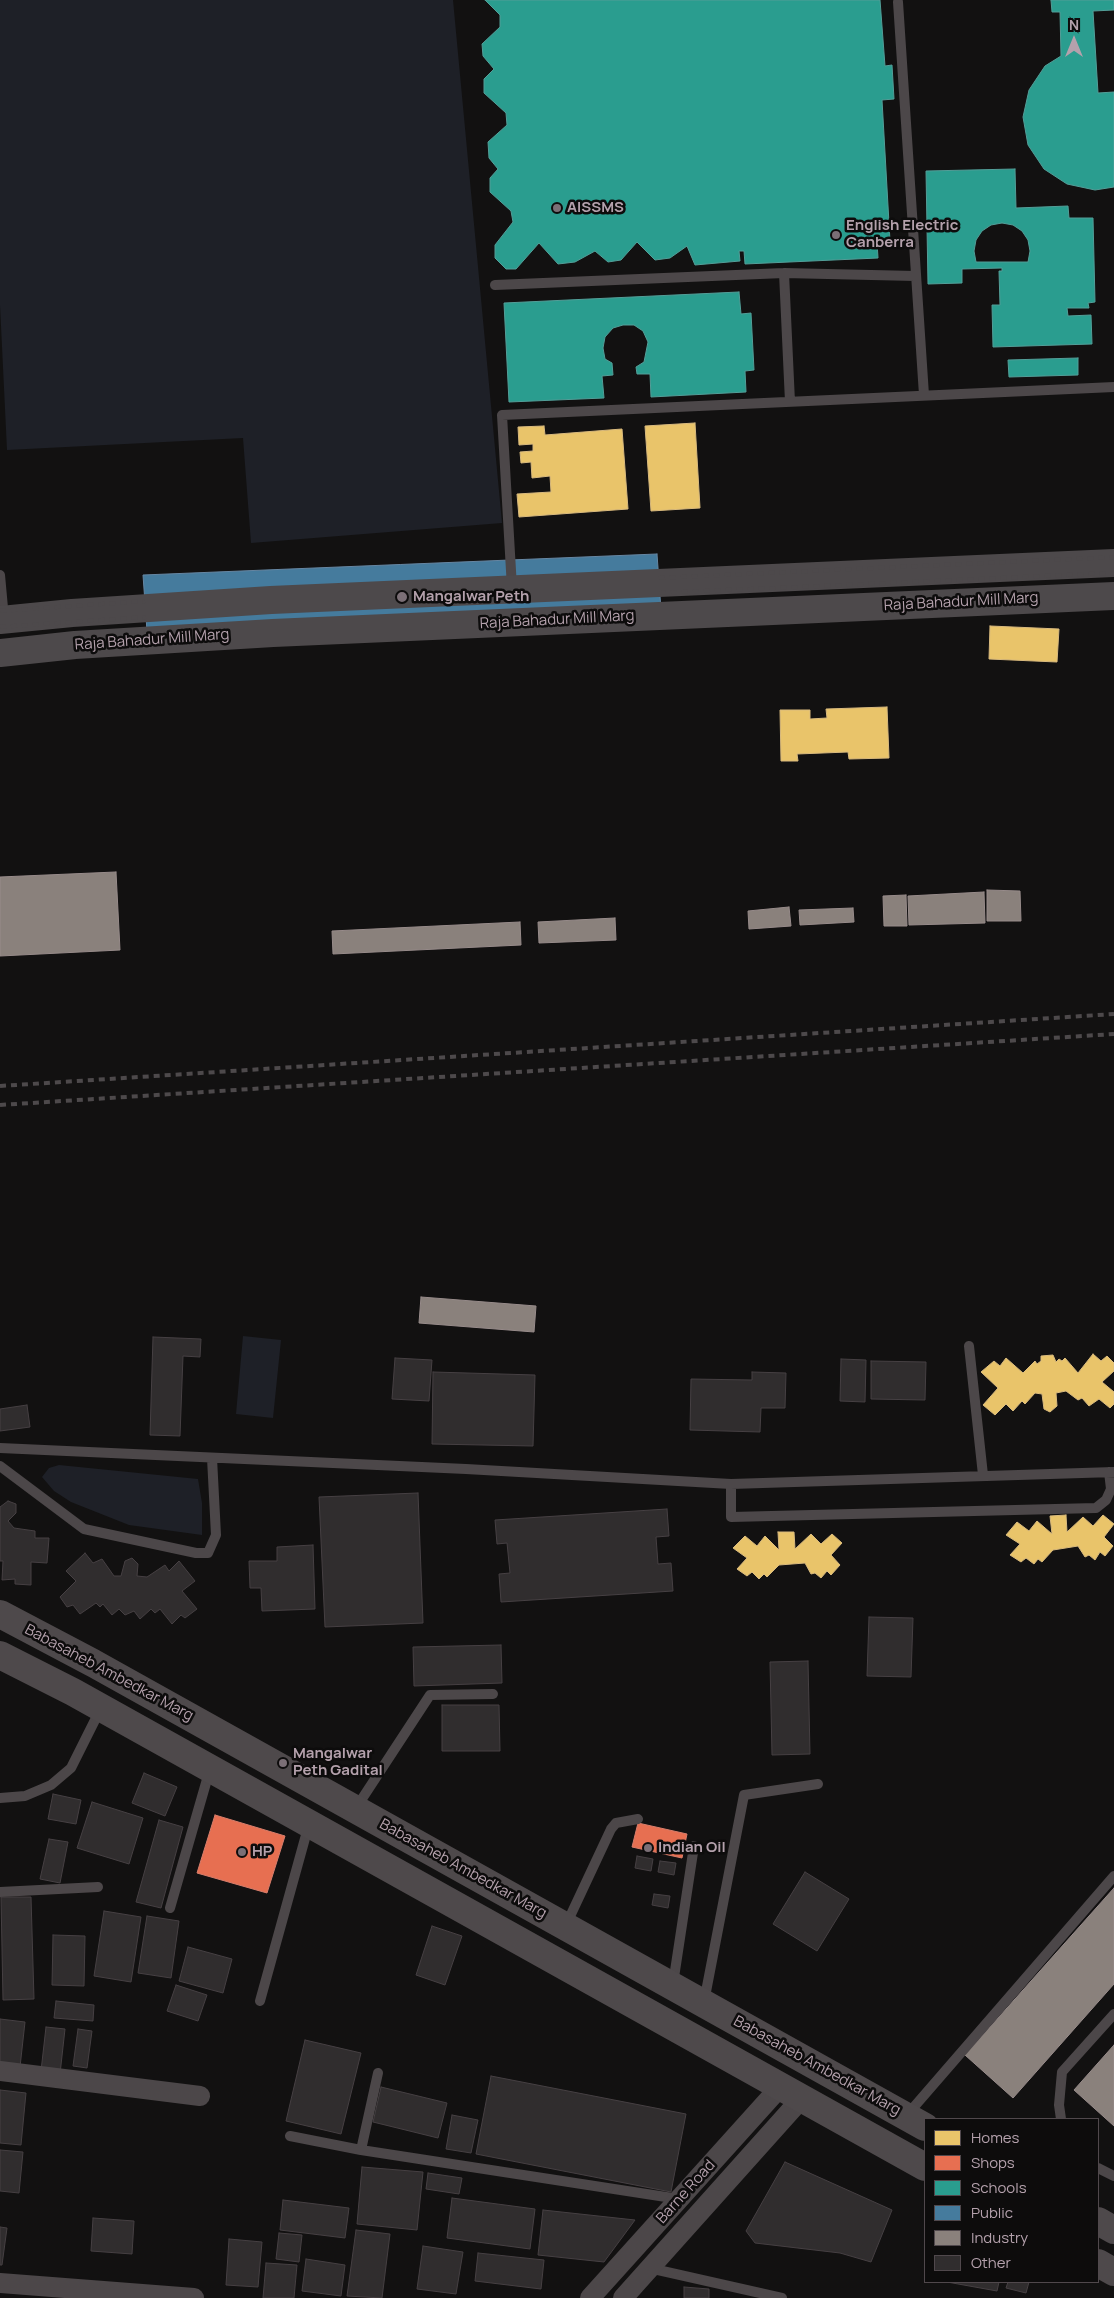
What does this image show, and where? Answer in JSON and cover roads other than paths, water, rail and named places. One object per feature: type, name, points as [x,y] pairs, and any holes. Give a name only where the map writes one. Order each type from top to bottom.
[{"type":"highway","points":[[2,619],[271,600],[1114,563]]},
{"type":"highway","points":[[706,581],[706,613]]},
{"type":"highway","name":"Raja Bahadur Mill Marg","points":[[0,652],[75,645],[272,633],[1114,596]]},
{"type":"main road","name":"Babasaheb Ambedkar Marg","points":[[0,1614],[93,1663],[916,2121]]},
{"type":"main road","points":[[0,1656],[101,1708],[210,1768],[924,2166]]},
{"type":"main road","points":[[1099,2222],[1114,2230]]},
{"type":"main road","points":[[1099,2264],[1114,2272]]},
{"type":"street","points":[[0,2071],[200,2096]]},
{"type":"street","name":"Barne Road","points":[[590,2298],[679,2199],[791,2092]]},
{"type":"street","name":"Barne Road","points":[[623,2298],[791,2092]]},
{"type":"street","points":[[0,2283],[194,2298]]},
{"type":"lane","points":[[898,2],[924,395]]},
{"type":"lane","points":[[495,285],[784,273],[915,276]]},
{"type":"lane","points":[[784,273],[790,402]]},
{"type":"lane","points":[[512,589],[502,415],[1114,387]]},
{"type":"lane","points":[[0,575],[2,619]]},
{"type":"lane","points":[[969,1346],[983,1476]]},
{"type":"lane","points":[[0,1448],[731,1484],[1111,1472],[1110,1489],[1106,1500],[1096,1508],[731,1517],[731,1484]]},
{"type":"lane","points":[[0,1466],[84,1529],[196,1553],[208,1553],[216,1535],[212,1458]]},
{"type":"lane","points":[[356,1809],[430,1695],[493,1694]]},
{"type":"lane","points":[[0,1798],[25,1796],[51,1785],[71,1768],[101,1708]]},
{"type":"lane","points":[[170,1908],[210,1768]]},
{"type":"lane","points":[[704,2004],[744,1795],[818,1784]]},
{"type":"lane","points":[[566,1926],[611,1829],[616,1822],[638,1820]]},
{"type":"lane","points":[[260,2001],[309,1823]]},
{"type":"lane","points":[[673,1986],[694,1846]]},
{"type":"lane","points":[[916,2121],[1114,1876]]},
{"type":"lane","points":[[0,1892],[98,1887]]},
{"type":"lane","points":[[1061,2118],[1059,2105],[1062,2072],[1114,2014]]},
{"type":"lane","points":[[361,2150],[378,2073]]},
{"type":"lane","points":[[290,2136],[361,2150],[679,2199]]},
{"type":"lane","points":[[1099,2168],[1114,2176]]},
{"type":"lane","points":[[649,2268],[782,2298]]},
{"type":"railway","points":[[659,578],[1114,557]]},
{"type":"railway","points":[[660,593],[1114,573]]},
{"type":"railway","points":[[0,611],[145,601]]},
{"type":"railway","points":[[0,627],[146,617]]},
{"type":"railway","points":[[0,1086],[1114,1014]]},
{"type":"railway","points":[[0,1105],[1114,1034]]},
{"type":"place","name":"AISSMS","points":[[557,208]]},
{"type":"place","name":"English Electric Canberra","points":[[836,235]]},
{"type":"place","name":"Mangalwar Peth","points":[[402,597]]},
{"type":"place","name":"Mangalwar Peth Gadital","points":[[283,1763]]},
{"type":"place","name":"Indian Oil","points":[[648,1848]]},
{"type":"place","name":"HP","points":[[242,1852]]}]
